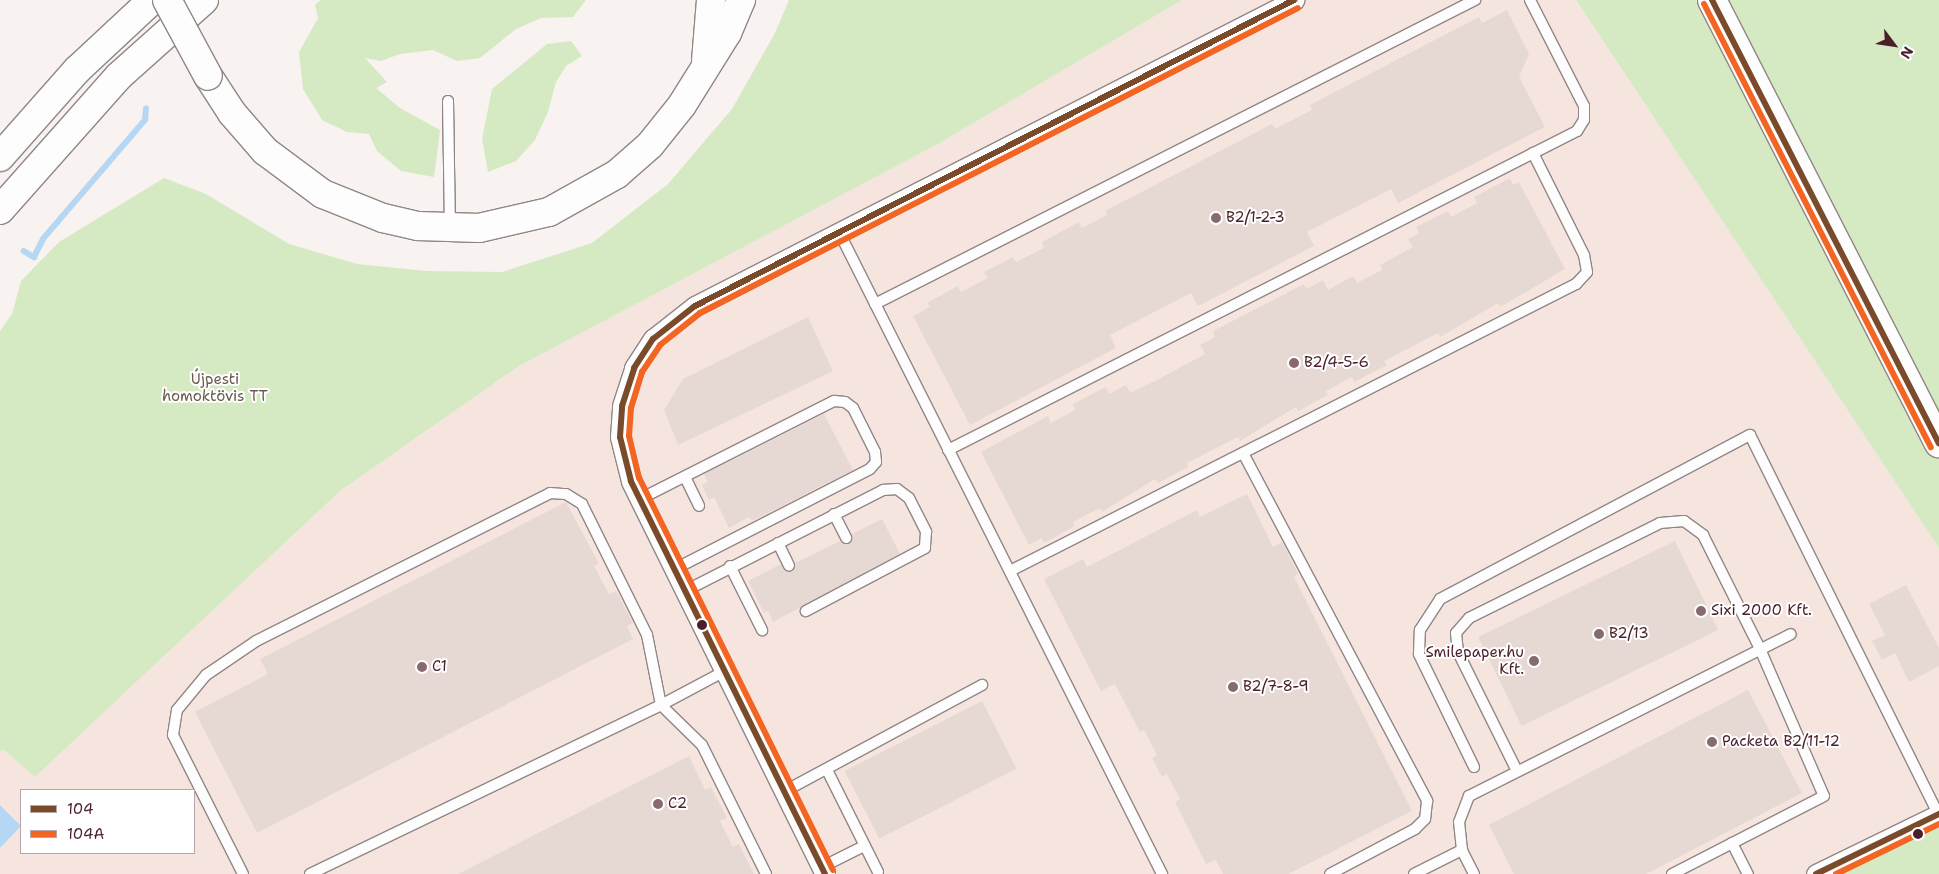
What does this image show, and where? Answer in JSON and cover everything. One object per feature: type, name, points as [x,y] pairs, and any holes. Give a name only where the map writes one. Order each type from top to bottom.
[{"type":"main road","points":[[0,157],[78,70],[152,0]]},
{"type":"main road","points":[[167,0],[208,76],[232,113],[265,151],[323,194],[383,218],[418,226],[479,228],[549,212],[584,195],[617,174],[650,144],[682,105],[727,32],[741,0]]},
{"type":"main road","points":[[0,210],[119,76],[204,0]]},
{"type":"main road","points":[[706,65],[711,0]]},
{"type":"main road","points":[[1712,0],[1939,443]]},
{"type":"street","points":[[824,871],[638,500],[620,437],[622,406],[634,368],[653,339],[694,306],[1294,0]]},
{"type":"street","points":[[1816,874],[1846,867],[1938,814]]},
{"type":"lane","points":[[875,304],[1475,0]]},
{"type":"lane","points":[[948,450],[1577,131],[1584,120],[1584,106],[1530,0]]},
{"type":"lane","points":[[448,101],[450,227]]},
{"type":"lane","points":[[1010,571],[1576,284],[1587,272],[1584,255],[1533,154]]},
{"type":"lane","points":[[839,232],[1162,874]]},
{"type":"lane","points":[[638,500],[834,401],[845,402],[853,408],[876,452],[876,462],[870,469],[673,570]]},
{"type":"lane","points":[[1474,766],[1419,654],[1420,630],[1440,599],[1750,435],[1938,814]]},
{"type":"lane","points":[[1242,454],[1427,801],[1425,819],[1415,829],[1330,874]]},
{"type":"lane","points":[[685,477],[699,506]]},
{"type":"lane","points":[[683,592],[730,566],[883,490],[897,490],[909,498],[926,532],[925,548],[806,611]]},
{"type":"lane","points":[[243,874],[173,735],[177,710],[206,675],[256,640],[550,493],[566,494],[582,504],[647,635],[662,705],[702,745],[766,874]]},
{"type":"lane","points":[[834,514],[846,538]]},
{"type":"lane","points":[[1516,771],[1458,652],[1456,633],[1469,618],[1660,523],[1684,521],[1703,535],[1760,649],[1824,796],[1672,874]]},
{"type":"lane","points":[[778,542],[789,566]]},
{"type":"lane","points":[[730,566],[762,630]]},
{"type":"lane","points":[[1474,874],[1462,850],[1458,822],[1469,796],[1791,634]]},
{"type":"lane","points":[[310,874],[662,705],[723,672]]},
{"type":"lane","points":[[785,791],[982,685]]},
{"type":"lane","points":[[827,770],[878,872]]},
{"type":"lane","points":[[1732,843],[1748,874]]},
{"type":"lane","points":[[824,871],[864,846]]},
{"type":"lane","points":[[1414,874],[1462,850]]},
{"type":"shaded area","points":[[1182,0],[1576,0],[1939,548],[1939,804],[1825,863],[1831,874],[0,874],[0,752],[3,749],[35,777],[340,491],[519,366],[938,144]]},
{"type":"green space","points":[[321,0],[586,0],[573,17],[541,18],[516,29],[480,58],[457,61],[433,50],[400,54],[381,61],[365,58],[387,82],[376,88],[400,108],[440,130],[434,177],[401,171],[377,151],[369,134],[347,132],[322,120],[303,89],[299,52],[318,18],[315,5]]},
{"type":"green space","name":"Újpesti homoktövis TT","points":[[789,0],[1182,0],[938,144],[519,366],[340,491],[35,777],[3,749],[0,752],[0,331],[12,314],[21,281],[59,242],[164,178],[206,194],[289,244],[357,264],[426,271],[502,272],[592,243],[668,184],[732,109],[775,33]]},
{"type":"green space","points":[[1576,0],[1939,0],[1939,548]]},
{"type":"green space","points":[[571,41],[582,56],[566,66],[556,82],[548,112],[535,140],[516,161],[488,172],[482,139],[492,89],[547,44]]},
{"type":"green space","points":[[1939,804],[1939,874],[1831,874],[1825,863]]},
{"type":"water","points":[[0,805],[20,827],[0,848]]},
{"type":"building","name":"B2/1-2-3","points":[[1507,10],[1529,54],[1519,77],[1545,127],[1398,203],[1391,189],[1307,232],[1314,246],[1198,306],[1191,293],[1110,335],[1116,348],[970,425],[913,316],[930,307],[927,303],[958,286],[961,292],[988,278],[984,272],[1013,257],[1016,262],[1044,248],[1042,242],[1079,222],[1082,228],[1107,215],[1105,211],[1272,124],[1275,129],[1312,110],[1310,105],[1479,17],[1482,23]]},
{"type":"building","name":"B2/4-5-6","points":[[1510,178],[1513,185],[1519,182],[1565,269],[1500,307],[1498,303],[1440,337],[1438,333],[1384,361],[1387,365],[1354,382],[1352,377],[1326,391],[1328,395],[1298,411],[1296,407],[1240,441],[1238,437],[1187,463],[1188,467],[1158,483],[1155,479],[1102,512],[1100,508],[1073,522],[1075,526],[1044,543],[1042,538],[1029,545],[981,452],[1048,416],[1051,423],[1075,410],[1073,404],[1106,387],[1109,394],[1126,385],[1130,393],[1157,380],[1205,354],[1200,345],[1215,337],[1213,331],[1304,284],[1306,289],[1323,280],[1328,290],[1353,276],[1357,283],[1382,270],[1380,265],[1413,247],[1408,239],[1419,233],[1416,227],[1448,211],[1451,217],[1477,203],[1474,197]]},
{"type":"building","points":[[808,317],[833,371],[678,445],[664,410],[683,379]]},
{"type":"building","points":[[824,414],[853,470],[752,521],[749,517],[729,528],[714,497],[709,500],[702,485],[708,482],[704,474]]},
{"type":"building","name":"B2/7-8-9","points":[[1247,494],[1273,547],[1282,542],[1298,574],[1294,577],[1412,811],[1288,874],[1223,874],[1216,860],[1206,864],[1175,802],[1180,799],[1167,774],[1162,777],[1152,758],[1157,755],[1144,730],[1140,732],[1115,684],[1101,691],[1044,579],[1083,559],[1087,567],[1197,510],[1200,517]]},
{"type":"building","name":"C1","points":[[566,502],[599,564],[594,566],[609,594],[616,591],[633,623],[627,626],[633,639],[257,833],[195,712],[268,674],[260,659]]},
{"type":"building","points":[[882,519],[900,554],[773,622],[768,611],[764,613],[748,581],[781,564],[785,571],[792,572],[795,563],[840,541],[849,544],[852,534]]},
{"type":"building","name":"B2/13","points":[[1675,541],[1718,630],[1522,726],[1478,637]]},
{"type":"building","points":[[1906,585],[1939,648],[1939,666],[1909,682],[1895,653],[1882,660],[1872,641],[1885,635],[1869,604]]},
{"type":"building","name":"Packeta B2/11-12","points":[[1748,690],[1802,793],[1646,874],[1514,874],[1489,825]]},
{"type":"building","points":[[982,701],[1017,769],[879,839],[845,771]]},
{"type":"building","name":"C2","points":[[689,756],[705,790],[711,787],[727,818],[720,821],[733,847],[739,844],[754,874],[458,874]]},
{"type":"waterway","points":[[24,251],[34,257],[43,239],[145,120],[146,109]]},
{"type":"transit line","name":"104","points":[[825,874],[631,481],[620,437],[622,406],[634,368],[653,339],[695,306],[1294,0]]},
{"type":"transit line","name":"104","points":[[1712,0],[1939,443]]},
{"type":"transit line","name":"104A","points":[[1704,4],[1931,447]]},
{"type":"transit line","name":"104A","points":[[833,870],[639,478],[629,436],[631,408],[642,372],[660,345],[700,313],[1298,8]]},
{"type":"transit line","name":"104","points":[[1816,874],[1939,814]]},
{"type":"transit line","name":"104A","points":[[1836,874],[1939,824]]},
{"type":"place","name":"B2/1-2-3","points":[[1216,218]]},
{"type":"place","name":"B2/4-5-6","points":[[1294,363]]},
{"type":"place","name":"Sixi 2000 Kft.","points":[[1701,611]]},
{"type":"place","name":"B2/13","points":[[1599,634]]},
{"type":"place","name":"Smilepaper.hu Kft.","points":[[1534,661]]},
{"type":"place","name":"C1","points":[[422,667]]},
{"type":"place","name":"B2/7-8-9","points":[[1233,687]]},
{"type":"place","name":"Packeta B2/11-12","points":[[1712,742]]},
{"type":"place","name":"C2","points":[[658,804]]}]
